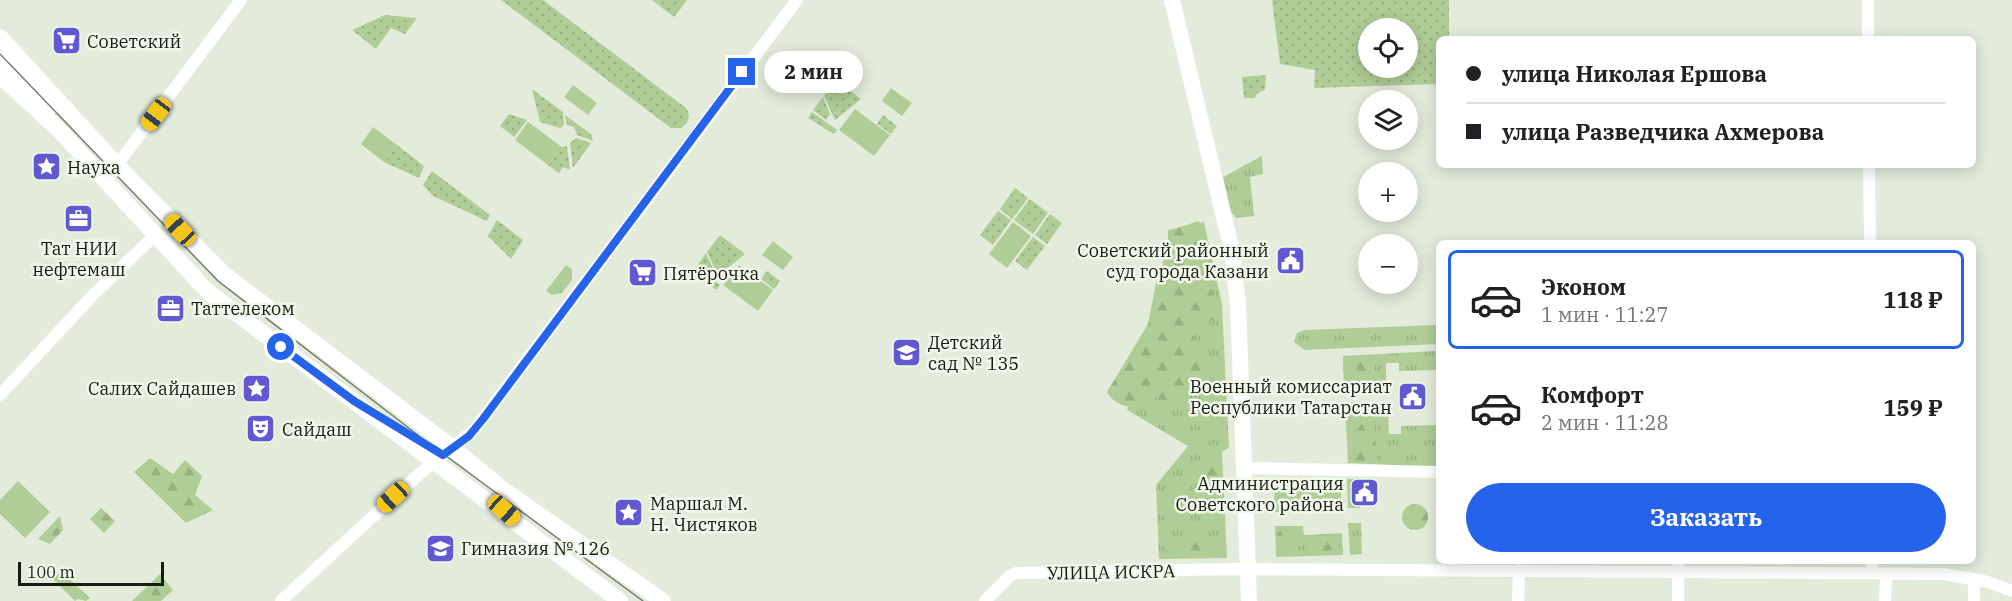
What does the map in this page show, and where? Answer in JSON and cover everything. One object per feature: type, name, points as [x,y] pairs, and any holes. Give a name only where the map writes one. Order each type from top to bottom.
[{"type":"main road","points":[[1172,0],[1232,251],[1238,304],[1250,601]]},
{"type":"main road","points":[[0,37],[6,71],[117,165],[224,274],[387,400],[443,455],[538,540],[620,601]]},
{"type":"main road","points":[[0,51],[6,71],[208,292],[354,401],[501,488],[663,601]]},
{"type":"main road","points":[[538,540],[633,601]]},
{"type":"main road","points":[[587,549],[644,601]]},
{"type":"street","points":[[117,165],[241,0]]},
{"type":"street","points":[[281,601],[443,455],[469,436],[797,0]]},
{"type":"street","points":[[1868,0],[1868,36]]},
{"type":"street","points":[[1869,168],[1870,240]]},
{"type":"street","points":[[0,395],[93,295],[155,235]]},
{"type":"street","points":[[1244,468],[1436,472]]},
{"type":"street","points":[[1678,566],[1678,601]]},
{"type":"street","name":"УЛИЦА ИСКРА","points":[[985,601],[1016,573],[1248,570],[1519,570],[1678,566],[1872,567],[1886,573],[1944,574],[1974,579],[2012,591]]},
{"type":"street","points":[[1518,601],[1519,570]]},
{"type":"street","points":[[1885,601],[1886,573]]},
{"type":"street","points":[[1974,579],[1974,601]]},
{"type":"green space","points":[[501,0],[543,0],[686,108],[689,117],[686,124],[681,128],[671,128]]},
{"type":"green space","points":[[652,0],[687,0],[674,17]]},
{"type":"green space","points":[[1272,0],[1449,0],[1449,36],[1436,36],[1436,84],[1314,88],[1315,70],[1280,64]]},
{"type":"green space","points":[[385,15],[417,18],[405,34],[391,28],[376,49],[352,30]]},
{"type":"green space","points":[[1266,75],[1265,90],[1256,94],[1255,98],[1244,98],[1242,77]]},
{"type":"green space","points":[[836,80],[861,99],[835,120],[824,96]]},
{"type":"green space","points":[[573,85],[597,103],[588,115],[564,97]]},
{"type":"green space","points":[[891,88],[912,103],[902,116],[882,101]]},
{"type":"green space","points":[[532,89],[563,112],[564,125],[560,128],[540,122]]},
{"type":"green space","points":[[823,97],[830,114],[826,120],[813,110]]},
{"type":"green space","points":[[855,109],[890,135],[874,156],[839,130]]},
{"type":"green space","points":[[812,112],[837,130],[834,134],[808,118]]},
{"type":"green space","points":[[509,114],[527,120],[514,137],[500,126]]},
{"type":"green space","points":[[565,115],[591,134],[593,141],[577,135],[574,127],[567,125]]},
{"type":"green space","points":[[883,115],[897,126],[891,134],[877,124]]},
{"type":"green space","points":[[528,122],[562,147],[548,165],[515,140]]},
{"type":"green space","points":[[373,127],[397,145],[384,162],[361,144]]},
{"type":"green space","points":[[576,138],[591,143],[573,168],[570,143]]},
{"type":"green space","points":[[397,145],[424,166],[419,178],[384,162]]},
{"type":"green space","points":[[567,146],[570,170],[563,167],[559,173],[548,165],[562,147]]},
{"type":"green space","points":[[1262,156],[1263,174],[1250,177],[1254,216],[1237,218],[1231,212],[1223,177]]},
{"type":"green space","points":[[432,171],[490,215],[487,221],[433,196],[423,185]]},
{"type":"green space","points":[[1015,188],[1028,198],[1012,219],[1000,209]]},
{"type":"green space","points":[[1030,199],[1048,213],[1033,234],[1014,220]]},
{"type":"green space","points":[[998,211],[1011,220],[993,245],[980,235]]},
{"type":"green space","points":[[1050,214],[1062,223],[1047,244],[1035,235]]},
{"type":"green space","points":[[497,220],[523,240],[511,259],[488,236]]},
{"type":"green space","points":[[1199,221],[1207,250],[1199,254],[1198,259],[1208,261],[1211,269],[1200,278],[1203,283],[1210,284],[1213,295],[1203,304],[1206,309],[1215,311],[1217,315],[1193,332],[1194,339],[1216,366],[1213,377],[1208,382],[1199,383],[1175,402],[1154,398],[1144,410],[1123,405],[1110,397],[1107,392],[1148,324],[1164,253],[1174,229]]},
{"type":"green space","points":[[1013,222],[1031,236],[1007,268],[989,254]]},
{"type":"green space","points":[[1204,222],[1222,304],[1229,448],[1222,451],[1227,558],[1159,559],[1156,485],[1188,446],[1127,410],[1167,301],[1168,230]]},
{"type":"green space","points":[[720,235],[745,254],[718,276],[707,252]]},
{"type":"green space","points":[[1033,237],[1045,246],[1027,270],[1015,261]]},
{"type":"green space","points":[[773,241],[793,257],[783,270],[762,255]]},
{"type":"green space","points":[[706,253],[714,271],[711,276],[697,266]]},
{"type":"green space","points":[[566,265],[572,269],[572,280],[562,293],[552,295],[546,291]]},
{"type":"green space","points":[[739,265],[773,290],[758,311],[723,285]]},
{"type":"green space","points":[[696,267],[720,285],[717,290],[691,274]]},
{"type":"green space","points":[[767,271],[780,281],[774,289],[761,279]]},
{"type":"green space","points":[[1436,325],[1436,344],[1305,350],[1294,342],[1297,333],[1304,330]]},
{"type":"green space","points":[[1436,351],[1436,370],[1399,371],[1399,363],[1386,363],[1386,385],[1361,386],[1361,393],[1344,394],[1343,356]]},
{"type":"green space","points":[[1349,357],[1375,361],[1374,384],[1367,383]]},
{"type":"green space","points":[[1348,370],[1351,370],[1358,390],[1347,391]]},
{"type":"green space","points":[[1217,401],[1226,404],[1226,414],[1213,421],[1209,410]]},
{"type":"green space","points":[[1362,405],[1362,412],[1388,411],[1389,434],[1401,434],[1401,426],[1436,425],[1436,467],[1348,463],[1345,406]]},
{"type":"green space","points":[[1370,416],[1375,422],[1376,460],[1374,463],[1351,460],[1350,442],[1366,417]]},
{"type":"green space","points":[[150,458],[173,474],[185,460],[202,476],[195,495],[213,510],[186,523],[134,472]]},
{"type":"green space","points":[[1207,461],[1219,463],[1219,479],[1200,483],[1193,475],[1194,466]]},
{"type":"green space","points":[[1347,479],[1359,479],[1360,508],[1348,508]]},
{"type":"green space","points":[[1341,480],[1341,501],[1303,502],[1303,512],[1275,512],[1274,482]]},
{"type":"green space","points":[[18,481],[50,512],[25,538],[0,514],[0,500]]},
{"type":"green space","points":[[1327,483],[1337,487],[1335,496],[1311,497],[1315,488]]},
{"type":"green space","points":[[1213,503],[1218,505],[1220,510],[1218,515],[1213,517],[1208,515],[1206,510],[1208,505]]},
{"type":"green space","points":[[1415,504],[1425,507],[1428,517],[1425,527],[1415,530],[1405,527],[1402,517],[1405,507]]},
{"type":"green space","points":[[101,508],[115,521],[104,533],[90,519]]},
{"type":"green space","points":[[60,516],[63,530],[50,544],[38,539]]},
{"type":"green space","points":[[1348,523],[1361,523],[1362,554],[1350,555]]},
{"type":"green space","points":[[1275,526],[1303,526],[1304,535],[1342,533],[1343,555],[1276,557]]},
{"type":"green space","points":[[1281,530],[1298,532],[1292,542],[1282,547],[1278,546],[1277,534]]},
{"type":"green space","points":[[1207,537],[1220,538],[1212,548],[1205,552],[1181,557],[1168,556],[1166,550],[1172,542],[1181,545]]},
{"type":"green space","points":[[1338,537],[1340,550],[1309,554],[1304,552],[1310,543]]},
{"type":"green space","points":[[62,572],[90,598],[86,601],[78,599],[75,601],[52,578]]},
{"type":"green space","points":[[160,574],[173,590],[161,601],[132,601]]},
{"type":"tram line","points":[[0,54],[218,281],[423,439],[643,601]]},
{"type":"place","name":"Советский","points":[[66,41]]},
{"type":"place","name":"Наука","points":[[46,167]]},
{"type":"place","name":"Тат НИИ нефтемаш","points":[[79,219]]},
{"type":"place","name":"Советский районный суд города Казани","points":[[1290,260]]},
{"type":"place","name":"Пятёрочка","points":[[642,273]]},
{"type":"place","name":"Таттелеком","points":[[170,308]]},
{"type":"place","name":"Детский сад № 135","points":[[907,352]]},
{"type":"place","name":"Салих Сайдашев","points":[[257,388]]},
{"type":"place","name":"Военный комиссариат Республики Татарстан","points":[[1413,396]]},
{"type":"place","name":"Сайдаш","points":[[261,429]]},
{"type":"place","name":"Администрация Советского района","points":[[1365,493]]},
{"type":"place","name":"Маршал М. Н. Чистяков","points":[[629,513]]},
{"type":"place","name":"Гимназия № 126","points":[[440,548]]},
{"type":"route","points":[[281,347],[354,401],[443,455],[469,436],[483,419],[742,72]]}]
